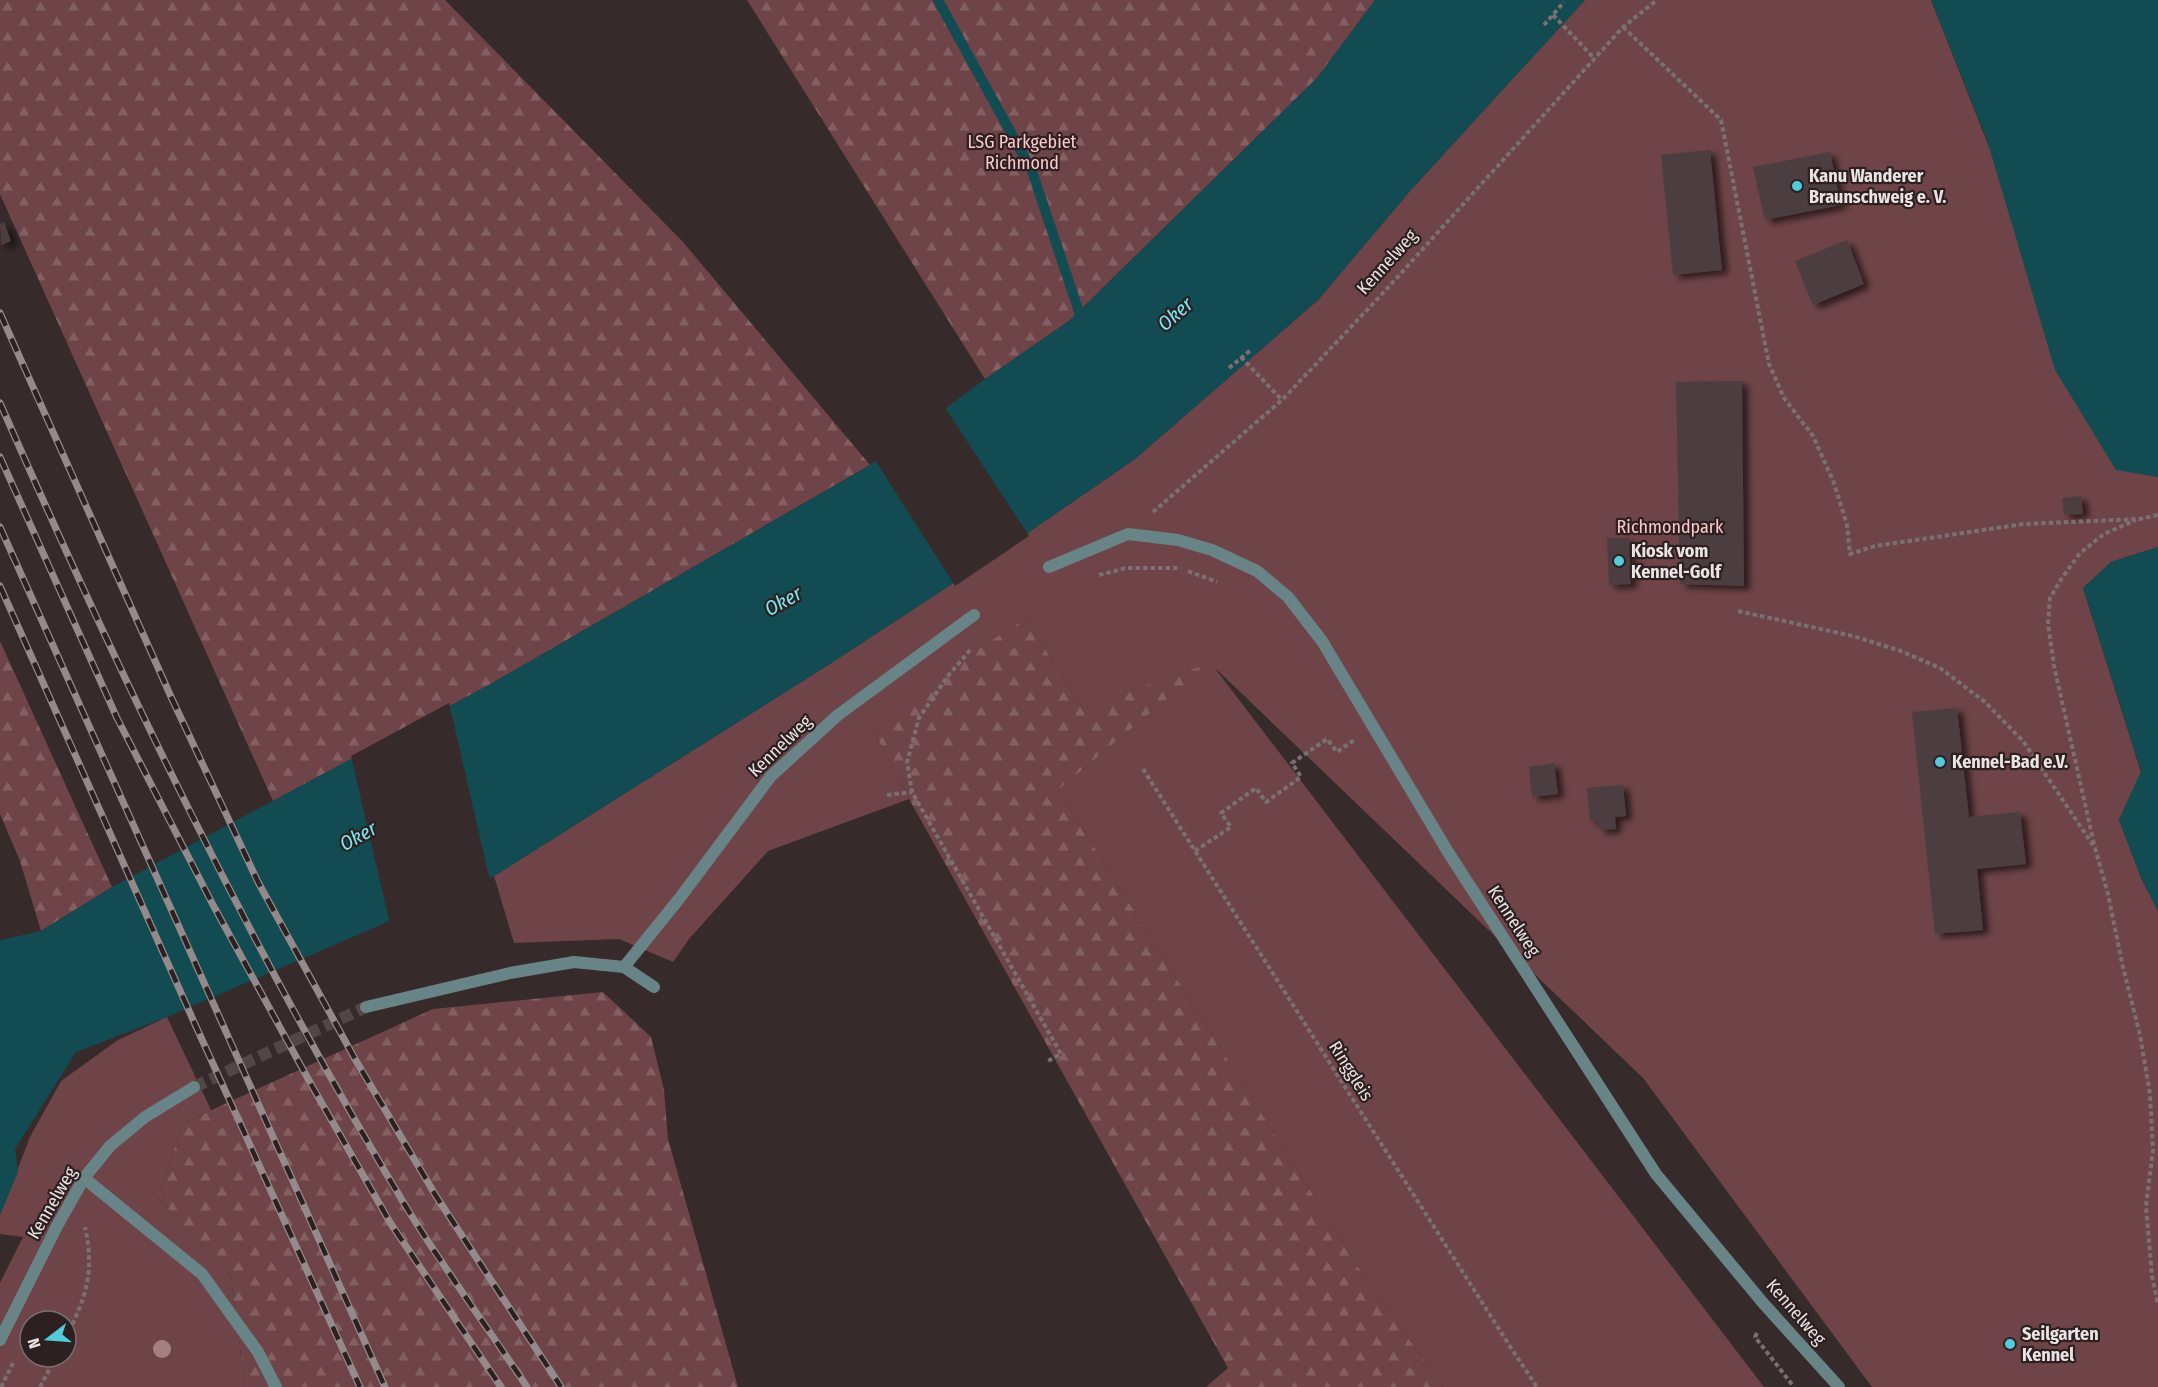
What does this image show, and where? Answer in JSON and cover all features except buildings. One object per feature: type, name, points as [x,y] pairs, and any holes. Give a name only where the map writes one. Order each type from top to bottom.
[{"type":"street","name":"Kennelweg","points":[[1049,567],[1128,534],[1178,540],[1212,550],[1257,571],[1288,597],[1322,641],[1448,852],[1656,1174],[1763,1303],[1839,1387]]},
{"type":"street","name":"Kennelweg","points":[[624,967],[679,899],[771,776],[838,715],[974,615]]},
{"type":"street","points":[[366,1007],[510,973],[574,962],[624,967],[654,987]]},
{"type":"street","name":"Kennelweg","points":[[0,1340],[57,1226],[84,1178],[110,1146],[145,1117],[194,1087]]},
{"type":"street","points":[[84,1178],[202,1274],[258,1353],[276,1387]]},
{"type":"path","name":"Kennelweg","points":[[1128,534],[1282,400],[1384,292],[1623,27],[1657,0]]},
{"type":"path","points":[[1544,25],[1564,2]]},
{"type":"path","points":[[1553,15],[1594,58]]},
{"type":"path","points":[[1623,27],[1721,120],[1769,364],[1784,398],[1813,436],[1834,483],[1847,525],[1850,554],[1875,546],[2024,524],[2139,519],[2158,515]]},
{"type":"path","points":[[1229,368],[1252,349]]},
{"type":"path","points":[[1241,357],[1282,400]]},
{"type":"path","points":[[2139,519],[2104,534],[2080,553],[2050,598],[2048,624],[2054,666],[2140,1035],[2150,1094],[2153,1150],[2146,1206],[2152,1276],[2158,1305]]},
{"type":"path","points":[[1094,576],[1126,568],[1181,568],[1224,585]]},
{"type":"path","points":[[1738,611],[1853,636],[1901,651],[1940,668],[1985,702],[2023,741],[2095,848]]},
{"type":"path","points":[[970,650],[947,677],[919,718],[907,762],[912,792],[1061,1054],[1046,1062]]},
{"type":"path","points":[[1195,851],[1231,827],[1221,813],[1256,788],[1266,802],[1301,777],[1292,763],[1300,757],[1327,739],[1337,753],[1372,728]]},
{"type":"path","name":"Ringgleis","points":[[1143,769],[1537,1387]]},
{"type":"path","points":[[887,795],[912,792]]},
{"type":"path","points":[[78,1314],[88,1283],[90,1251],[84,1221]]},
{"type":"path","points":[[40,1387],[50,1369]]},
{"type":"green space","points":[[0,0],[445,0],[683,242],[870,465],[487,686],[273,801],[0,194]]},
{"type":"green space","name":"LSG Parkgebiet Richmond","points":[[747,0],[1375,0],[1317,78],[1069,321],[985,379]]},
{"type":"green space","name":"Richmondpark","points":[[1585,0],[1931,0],[2116,469],[2158,477],[2158,547],[2111,562],[2083,588],[2141,772],[2119,820],[2142,880],[2158,911],[2158,1387],[1872,1387],[1643,1078],[1214,667],[1764,1387],[1443,1387],[1364,1276],[1058,790],[1208,664],[1082,708],[1026,618],[873,730],[909,799],[768,851],[689,939],[673,962],[619,939],[514,943],[494,876],[836,660],[984,563],[1135,459],[1318,300],[1409,192]]},
{"type":"green space","points":[[1026,618],[1082,708],[1210,663],[1058,790],[1364,1276],[1443,1387],[1206,1387],[1228,1368],[909,799],[873,730],[973,653]]},
{"type":"green space","points":[[0,641],[112,887],[41,931],[20,861],[0,814]]},
{"type":"green space","points":[[603,992],[651,1037],[664,1090],[668,1139],[738,1387],[245,1387],[231,1276],[158,1198],[183,1123],[433,1009]]},
{"type":"green space","points":[[167,1017],[211,1110],[183,1123],[158,1198],[231,1276],[245,1387],[0,1387],[0,1283],[23,1237],[0,1234],[0,1215],[30,1137],[61,1081],[118,1040]]},
{"type":"water","name":"Oker","points":[[1375,0],[1585,0],[1409,192],[1318,300],[1135,459],[984,563],[836,660],[494,876],[167,1017],[76,1052],[15,1149],[18,1172],[0,1215],[0,940],[41,931],[112,887],[487,686],[870,465],[985,379],[1069,321],[1317,78]]},
{"type":"water","points":[[1931,0],[2158,0],[2158,477],[2116,470],[2055,370],[1987,140]]},
{"type":"water","points":[[2158,547],[2158,911],[2142,880],[2119,820],[2141,771],[2083,588],[2111,562]]},
{"type":"pier","points":[[944,406],[1029,536],[955,586],[874,458]]},
{"type":"pier","points":[[449,703],[490,881],[390,924],[351,756]]},
{"type":"waterway","points":[[938,0],[1032,171],[1083,324]]},
{"type":"tunnel","points":[[194,1087],[366,1007]]},
{"type":"railway","points":[[0,313],[172,699],[258,882],[355,1059],[436,1196],[561,1387]]},
{"type":"railway","points":[[0,403],[141,712],[295,1014],[408,1210],[527,1387]]},
{"type":"railway","points":[[0,457],[117,718],[212,903],[391,1224],[501,1387]]},
{"type":"railway","points":[[0,527],[385,1387]]},
{"type":"railway","points":[[0,586],[360,1387]]},
{"type":"place","name":"Kanu Wanderer Braunschweig e. V.","points":[[1797,186]]},
{"type":"place","name":"Kiosk vom Kennel-Golf","points":[[1619,561]]},
{"type":"place","name":"Kennel-Bad e.V.","points":[[1940,762]]},
{"type":"place","name":"Seilgarten Kennel","points":[[2010,1344]]}]
